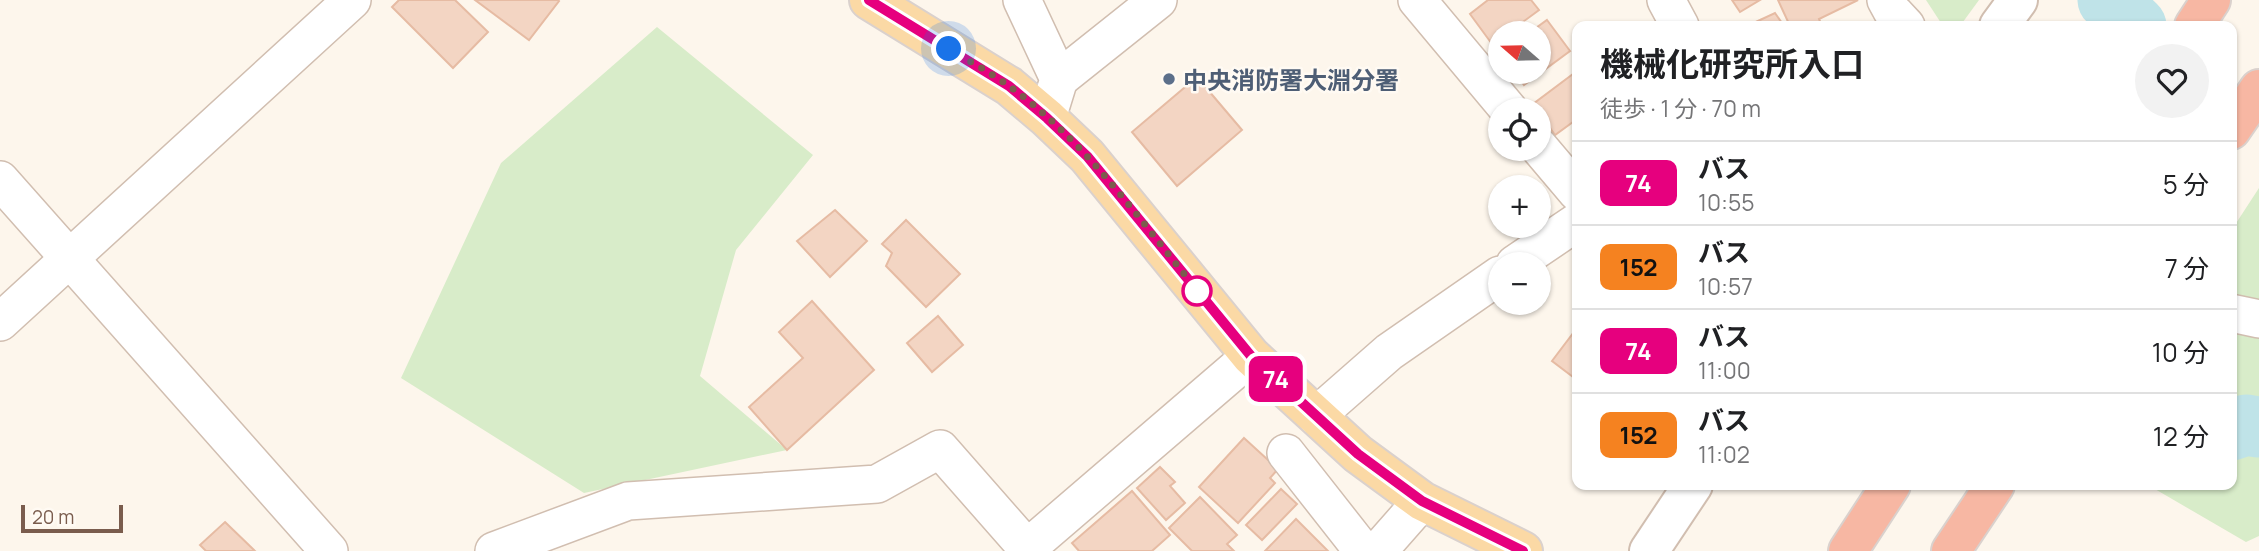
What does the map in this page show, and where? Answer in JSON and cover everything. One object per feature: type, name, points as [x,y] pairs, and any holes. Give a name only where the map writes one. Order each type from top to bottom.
[{"type":"highway","points":[[2197,21],[2211,0]]},
{"type":"highway","points":[[2237,121],[2259,89]]},
{"type":"highway","points":[[1848,551],[1888,490]]},
{"type":"highway","points":[[1951,551],[1992,490]]},
{"type":"main road","points":[[869,0],[1009,86],[1047,118],[1087,156],[1251,356],[1358,454],[1422,501],[1523,551]]},
{"type":"street","points":[[0,322],[352,0]]},
{"type":"street","points":[[1022,0],[1059,79]]},
{"type":"street","points":[[1047,118],[1059,79],[1158,0]]},
{"type":"street","points":[[1417,0],[1499,98]]},
{"type":"street","points":[[1666,0],[1677,21]]},
{"type":"street","points":[[2003,21],[2018,0]]},
{"type":"street","points":[[1551,161],[1572,186]]},
{"type":"street","points":[[0,180],[329,551]]},
{"type":"street","points":[[1533,252],[1572,225]]},
{"type":"street","points":[[1316,416],[1389,352],[1488,283]]},
{"type":"street","points":[[2237,314],[2259,319]]},
{"type":"street","points":[[494,551],[628,501],[877,484],[940,449],[1026,550],[1251,356]]},
{"type":"street","points":[[1286,453],[1363,551]]},
{"type":"street","points":[[1649,551],[1690,490]]},
{"type":"street","points":[[1378,551],[1422,501]]},
{"type":"green space","points":[[1926,0],[1979,0],[1964,21],[1940,21]]},
{"type":"green space","points":[[657,27],[813,155],[736,250],[700,376],[787,450],[584,493],[401,378],[501,163]]},
{"type":"green space","points":[[2259,188],[2259,536],[2246,542],[2157,490],[2237,490],[2237,222]]},
{"type":"building","points":[[399,0],[455,0],[488,32],[453,68],[392,7]]},
{"type":"building","points":[[475,0],[558,0],[559,1],[529,40]]},
{"type":"building","points":[[1488,0],[1531,0],[1539,10],[1524,21],[1488,21],[1488,39],[1470,14]]},
{"type":"building","points":[[1732,0],[1760,0],[1740,12]]},
{"type":"building","points":[[1778,0],[1858,0],[1819,19],[1820,21],[1788,21]]},
{"type":"building","points":[[1775,13],[1781,21],[1758,21]]},
{"type":"building","points":[[1551,25],[1570,51],[1551,65]]},
{"type":"building","points":[[1572,75],[1572,123],[1555,135],[1551,129],[1551,98],[1541,98]]},
{"type":"building","points":[[1197,77],[1242,130],[1177,186],[1132,132]]},
{"type":"building","points":[[835,210],[867,241],[830,277],[797,241]]},
{"type":"building","points":[[906,220],[960,274],[926,307],[886,266],[892,253],[882,244]]},
{"type":"building","points":[[812,301],[874,370],[787,450],[749,407],[803,358],[779,332]]},
{"type":"building","points":[[938,316],[963,345],[932,372],[907,343]]},
{"type":"building","points":[[1572,335],[1572,376],[1552,361]]},
{"type":"building","points":[[1244,438],[1278,469],[1270,478],[1275,483],[1238,523],[1199,487]]},
{"type":"building","points":[[1160,467],[1175,482],[1170,486],[1185,503],[1166,520],[1137,488]]},
{"type":"building","points":[[1281,489],[1297,504],[1262,540],[1246,525]]},
{"type":"building","points":[[1132,491],[1170,535],[1152,551],[1079,551],[1072,543]]},
{"type":"building","points":[[1200,497],[1237,535],[1227,544],[1234,551],[1192,551],[1169,528]]},
{"type":"building","points":[[1296,519],[1328,551],[1265,551]]},
{"type":"building","points":[[225,522],[255,551],[206,551],[200,545]]},
{"type":"waterway","points":[[2108,0],[2131,21]]},
{"type":"waterway","points":[[2237,428],[2246,425],[2259,427]]},
{"type":"bus line","name":"74","points":[[869,0],[1009,86],[1047,118],[1087,156],[1251,356],[1358,454],[1422,501],[1523,551]]},
{"type":"place","name":"中央消防署大淵分署","points":[[1169,79]]},
{"type":"route","points":[[949,49],[1009,86],[1087,156],[1202,296],[1197,291]]}]
